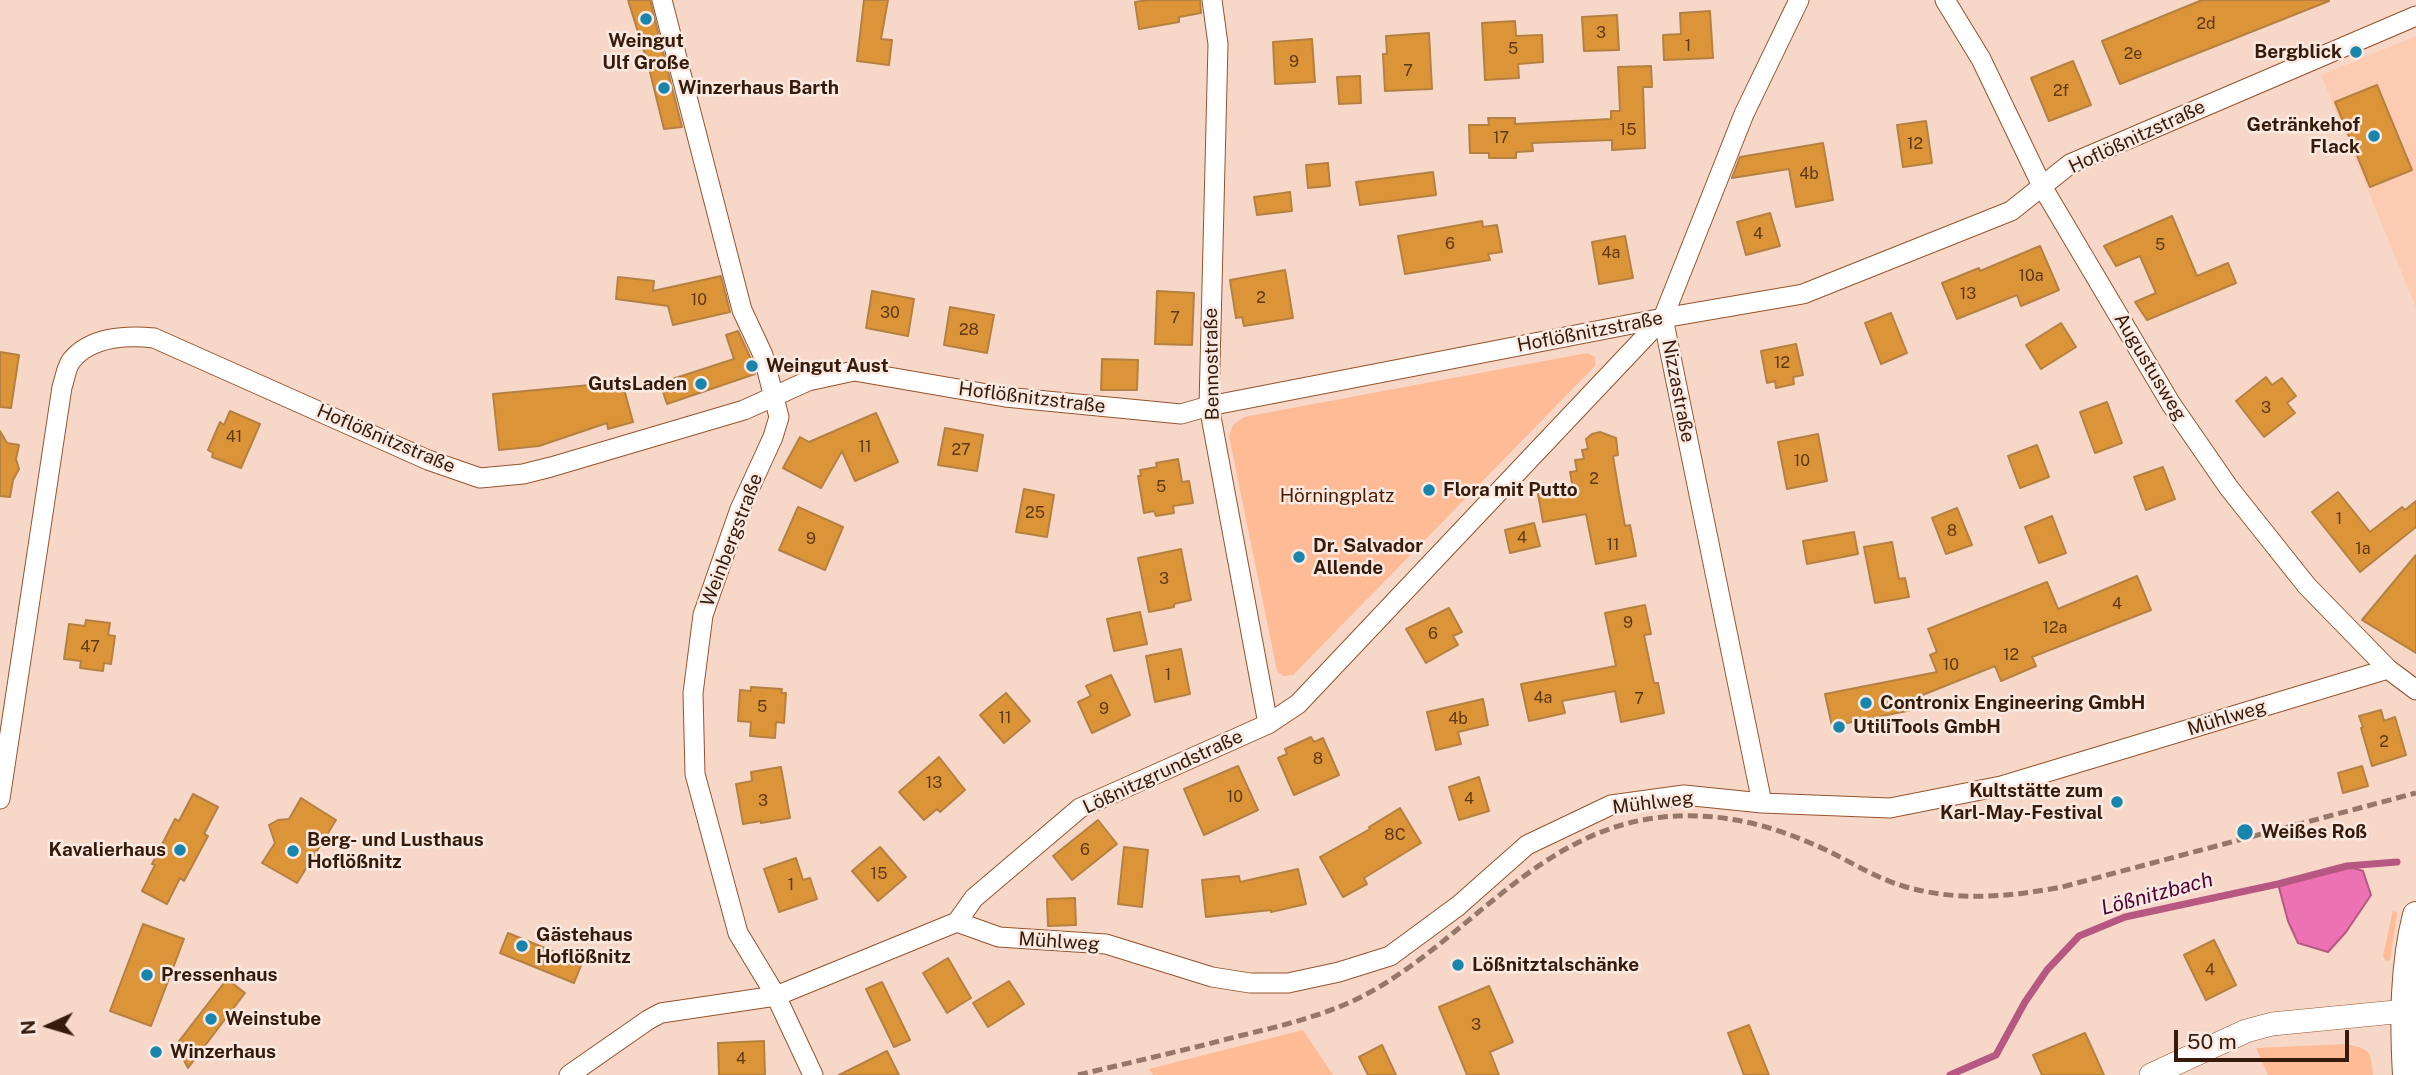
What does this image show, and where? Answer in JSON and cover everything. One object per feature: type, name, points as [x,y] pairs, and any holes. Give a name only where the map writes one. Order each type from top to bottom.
[{"type":"main road","points":[[2406,1075],[2411,1011],[2408,958],[2416,915]]},
{"type":"street","name":"Weinbergstraße","points":[[662,0],[741,310],[763,355],[779,417],[773,437],[740,509],[703,615],[693,692],[695,774],[738,933],[776,996],[813,1075]]},
{"type":"street","name":"Bennostraße","points":[[1212,0],[1218,44],[1209,406],[1268,724]]},
{"type":"street","name":"Nizzastraße","points":[[1762,803],[1663,318],[1744,114],[1799,0]]},
{"type":"street","name":"Augustusweg","points":[[1945,0],[1981,59],[2043,188],[2171,404],[2229,488],[2307,586],[2388,669],[2416,690]]},
{"type":"street","name":"Hoflößnitzstraße","points":[[0,799],[62,387],[70,362],[96,343],[130,336],[154,338],[428,460],[480,478],[523,474],[551,467],[744,410],[808,381],[854,371],[1019,398],[1181,414],[1209,406],[1663,318],[1803,294],[2011,211],[2070,164],[2416,16]]},
{"type":"street","name":"Lößnitzgrundstraße","points":[[957,922],[974,898],[1080,808],[1268,724],[1298,704],[1663,318]]},
{"type":"street","name":"Mühlweg","points":[[957,922],[999,937],[1107,944],[1212,977],[1250,983],[1289,983],[1339,972],[1390,956],[1458,906],[1527,845],[1611,805],[1684,795],[1762,803],[1890,808],[2001,786],[2388,669]]},
{"type":"street","points":[[569,1075],[661,1013],[776,996],[957,922]]},
{"type":"street","points":[[2151,1075],[2246,1031],[2272,1024],[2411,1011]]},
{"type":"shaded area","points":[[2416,36],[2416,308],[2321,75]]},
{"type":"shaded area","points":[[2347,866],[2363,871],[2371,895],[2346,932],[2328,952],[2298,943],[2288,921],[2278,884]]},
{"type":"green space","name":"Hörningplatz","points":[[1587,353],[1595,357],[1595,366],[1293,675],[1283,676],[1277,671],[1229,436],[1233,425],[1244,417]]},
{"type":"green space","points":[[2393,910],[2397,913],[2390,960],[2386,961],[2383,956]]},
{"type":"green space","points":[[1303,1030],[1333,1075],[1153,1075],[1149,1069]]},
{"type":"green space","points":[[2346,1044],[2368,1052],[2373,1075],[2268,1075],[2256,1048]]},
{"type":"building","points":[[628,0],[650,0],[682,127],[664,129]]},
{"type":"building","points":[[864,0],[888,0],[881,39],[892,40],[889,65],[857,61]]},
{"type":"building","points":[[1200,0],[1201,13],[1179,17],[1179,22],[1139,29],[1135,2]]},
{"type":"building","points":[[2202,0],[2329,1],[2120,84],[2102,41]]},
{"type":"building","points":[[1710,11],[1713,58],[1664,60],[1663,35],[1681,34],[1680,13]]},
{"type":"building","points":[[1617,15],[1619,50],[1584,51],[1582,17]]},
{"type":"building","points":[[1515,21],[1516,36],[1542,35],[1543,62],[1518,64],[1519,78],[1485,80],[1482,23]]},
{"type":"building","points":[[1429,33],[1432,89],[1385,91],[1383,54],[1387,54],[1386,36]]},
{"type":"building","points":[[1312,39],[1315,82],[1275,84],[1273,42]]},
{"type":"building","points":[[2073,61],[2091,105],[2049,121],[2031,78]]},
{"type":"building","points":[[1651,66],[1652,87],[1643,87],[1645,148],[1612,150],[1612,140],[1532,143],[1533,151],[1516,152],[1516,158],[1489,158],[1489,153],[1470,153],[1469,125],[1489,125],[1488,118],[1515,118],[1515,124],[1611,119],[1611,111],[1620,111],[1618,67]]},
{"type":"building","points":[[1360,76],[1361,103],[1339,104],[1337,77]]},
{"type":"building","name":"Getränkehof Flack","points":[[2377,85],[2412,170],[2370,187],[2335,102]]},
{"type":"building","points":[[1926,121],[1932,163],[1903,167],[1897,125]]},
{"type":"building","points":[[1823,143],[1833,200],[1796,207],[1789,169],[1732,178],[1740,157]]},
{"type":"building","points":[[1328,163],[1330,186],[1308,188],[1306,165]]},
{"type":"building","points":[[1433,172],[1436,195],[1360,205],[1356,182]]},
{"type":"building","points":[[1290,192],[1292,211],[1257,215],[1254,197]]},
{"type":"building","points":[[1770,213],[1780,246],[1746,255],[1737,222]]},
{"type":"building","points":[[2172,216],[2197,276],[2228,263],[2236,283],[2147,320],[2135,302],[2156,293],[2140,256],[2116,266],[2104,246]]},
{"type":"building","points":[[1482,221],[1483,227],[1497,225],[1502,252],[1488,254],[1490,260],[1405,274],[1398,236]]},
{"type":"building","points":[[1625,236],[1633,278],[1599,284],[1592,242]]},
{"type":"building","points":[[2040,246],[2059,290],[2021,306],[2017,295],[1957,319],[1942,283],[1979,268],[1980,271]]},
{"type":"building","points":[[1285,270],[1293,318],[1244,326],[1242,317],[1236,318],[1230,280]]},
{"type":"building","points":[[721,276],[730,312],[673,325],[668,306],[616,299],[618,277],[654,281],[653,291]]},
{"type":"building","points":[[872,291],[914,299],[908,336],[866,328]]},
{"type":"building","points":[[1157,291],[1194,293],[1192,345],[1155,344]]},
{"type":"building","points":[[950,307],[994,315],[987,353],[944,345]]},
{"type":"building","points":[[1891,313],[1907,353],[1881,364],[1865,323]]},
{"type":"building","points":[[2061,323],[2076,347],[2041,369],[2026,345]]},
{"type":"building","points":[[738,331],[755,374],[667,404],[660,383],[734,359],[726,335]]},
{"type":"building","points":[[1796,344],[1803,375],[1793,377],[1794,384],[1776,388],[1775,381],[1767,383],[1761,351]]},
{"type":"building","points":[[0,352],[19,355],[11,408],[0,407]]},
{"type":"building","points":[[1102,359],[1138,360],[1137,390],[1101,390]]},
{"type":"building","points":[[2266,377],[2272,385],[2282,378],[2296,396],[2287,403],[2295,413],[2264,437],[2236,401]]},
{"type":"building","points":[[622,382],[633,422],[608,429],[607,423],[539,446],[499,450],[493,394]]},
{"type":"building","points":[[2107,402],[2122,443],[2095,453],[2080,412]]},
{"type":"building","points":[[230,411],[260,424],[241,468],[212,457],[213,453],[208,450],[220,422],[224,425]]},
{"type":"building","points":[[876,413],[898,462],[855,481],[842,451],[821,488],[783,468],[800,437],[809,442]]},
{"type":"building","points":[[945,428],[983,435],[977,471],[938,465]]},
{"type":"building","points":[[0,431],[7,443],[19,445],[16,459],[19,469],[13,480],[10,497],[0,496]]},
{"type":"building","points":[[1600,432],[1616,438],[1618,455],[1613,456],[1618,487],[1625,526],[1630,525],[1636,556],[1596,564],[1586,514],[1543,522],[1538,494],[1573,488],[1570,472],[1577,471],[1575,460],[1584,459],[1582,450],[1588,449],[1586,439]]},
{"type":"building","points":[[1818,434],[1827,481],[1787,489],[1778,442]]},
{"type":"building","points":[[2037,445],[2049,477],[2020,488],[2008,456]]},
{"type":"building","points":[[1178,459],[1182,482],[1189,481],[1193,503],[1173,506],[1174,513],[1156,516],[1154,511],[1144,513],[1138,476],[1141,476],[1140,470],[1157,467],[1156,463]]},
{"type":"building","points":[[2163,467],[2175,499],[2146,510],[2134,477]]},
{"type":"building","points":[[1024,489],[1054,495],[1047,537],[1016,532]]},
{"type":"building","points":[[2338,492],[2370,532],[2402,507],[2405,510],[2416,501],[2416,527],[2360,572],[2312,512]]},
{"type":"building","points":[[798,507],[843,527],[825,570],[779,550]]},
{"type":"building","points":[[1957,508],[1972,545],[1946,554],[1932,518]]},
{"type":"building","points":[[2052,516],[2066,553],[2039,563],[2025,527]]},
{"type":"building","points":[[1534,523],[1540,546],[1510,553],[1505,530]]},
{"type":"building","points":[[1854,532],[1858,554],[1807,564],[1803,541]]},
{"type":"building","points":[[1892,542],[1899,579],[1905,578],[1909,597],[1875,603],[1864,547]]},
{"type":"building","points":[[1181,549],[1191,600],[1149,612],[1138,558]]},
{"type":"building","points":[[2416,555],[2416,653],[2362,620]]},
{"type":"building","points":[[2137,576],[2151,610],[2032,657],[2036,666],[2001,681],[1995,666],[1920,696],[1922,708],[1832,726],[1825,694],[1937,672],[1930,655],[1937,652],[1928,629],[2047,582],[2058,609]]},
{"type":"building","points":[[1645,605],[1651,634],[1644,635],[1654,683],[1658,683],[1664,713],[1621,722],[1615,691],[1562,701],[1565,713],[1529,721],[1521,684],[1616,666],[1605,613]]},
{"type":"building","points":[[1449,608],[1462,632],[1453,636],[1458,645],[1426,663],[1406,629]]},
{"type":"building","points":[[1140,612],[1147,644],[1114,651],[1107,619]]},
{"type":"building","points":[[86,620],[110,623],[108,635],[115,636],[111,664],[104,663],[103,671],[80,668],[81,661],[64,659],[69,624],[85,626]]},
{"type":"building","points":[[1181,649],[1190,694],[1155,702],[1146,656]]},
{"type":"building","points":[[1111,675],[1130,715],[1092,733],[1078,702],[1091,696],[1086,686]]},
{"type":"building","points":[[751,687],[782,689],[781,693],[786,693],[784,723],[776,722],[775,738],[750,736],[751,722],[738,721],[740,690],[751,691]]},
{"type":"building","points":[[1006,693],[1030,721],[1004,743],[980,715]]},
{"type":"building","points":[[1483,699],[1488,725],[1458,732],[1461,744],[1436,750],[1427,712]]},
{"type":"building","points":[[2381,710],[2384,721],[2395,717],[2406,755],[2372,766],[2359,716]]},
{"type":"building","points":[[1311,737],[1314,742],[1323,738],[1339,775],[1294,795],[1278,758],[1287,754],[1285,749]]},
{"type":"building","points":[[939,757],[965,790],[940,812],[937,809],[924,820],[899,792]]},
{"type":"building","points":[[1238,766],[1258,810],[1204,835],[1184,789]]},
{"type":"building","points":[[2362,766],[2368,786],[2343,793],[2338,773]]},
{"type":"building","points":[[781,767],[790,818],[743,824],[736,784],[752,781],[751,772]]},
{"type":"building","points":[[1479,777],[1489,811],[1459,820],[1449,787]]},
{"type":"building","name":"Kavalierhaus","points":[[193,794],[218,807],[204,834],[208,836],[184,881],[180,878],[167,904],[142,891],[155,865],[152,864],[175,819],[179,821]]},
{"type":"building","name":"Berg- und Lusthaus Hoflößnitz","points":[[301,798],[336,820],[297,883],[262,863],[275,843],[269,825],[278,820],[289,819]]},
{"type":"building","points":[[1400,808],[1421,843],[1364,878],[1367,884],[1343,897],[1320,857],[1370,829],[1369,827]]},
{"type":"building","points":[[1098,820],[1117,844],[1072,880],[1053,856]]},
{"type":"building","points":[[880,847],[906,877],[878,901],[852,871]]},
{"type":"building","points":[[1124,847],[1148,850],[1142,907],[1118,904]]},
{"type":"building","points":[[796,858],[803,880],[810,878],[817,899],[779,912],[764,869]]},
{"type":"building","points":[[1298,869],[1306,904],[1271,912],[1206,917],[1202,880],[1239,876],[1240,882]]},
{"type":"building","points":[[1075,898],[1076,925],[1048,926],[1047,899]]},
{"type":"building","name":"Pressenhaus","points":[[143,924],[184,939],[151,1026],[110,1011]]},
{"type":"building","name":"Gästehaus Hoflößnitz","points":[[508,933],[582,963],[574,983],[500,953]]},
{"type":"building","points":[[2214,940],[2236,985],[2206,1000],[2184,955]]},
{"type":"building","points":[[948,958],[971,998],[947,1013],[923,973]]},
{"type":"building","name":"Weinstube","points":[[227,979],[245,993],[188,1068],[176,1045]]},
{"type":"building","points":[[1009,981],[1024,1004],[988,1027],[973,1003]]},
{"type":"building","points":[[882,982],[910,1040],[894,1047],[866,989]]},
{"type":"building","points":[[1489,986],[1513,1042],[1490,1052],[1499,1075],[1467,1075],[1439,1007]]},
{"type":"building","points":[[1749,1025],[1769,1075],[1744,1075],[1728,1033]]},
{"type":"building","points":[[2085,1033],[2104,1075],[2042,1075],[2033,1055]]},
{"type":"building","points":[[764,1041],[765,1075],[719,1075],[718,1043]]},
{"type":"building","points":[[1382,1045],[1396,1075],[1368,1075],[1359,1057]]},
{"type":"building","points":[[887,1051],[899,1075],[839,1075]]},
{"type":"waterway","name":"Lößnitzbach","points":[[1950,1075],[1996,1055],[2025,1002],[2047,970],[2079,936],[2125,917],[2347,866],[2397,862]]},
{"type":"railway","points":[[1078,1075],[1286,1024],[1347,1004],[1398,975],[1501,894],[1573,845],[1612,828],[1655,818],[1699,816],[1764,826],[1826,850],[1893,883],[1943,894],[1982,896],[2062,887],[2416,793]]},
{"type":"place","name":"Weingut Ulf Große","points":[[646,19]]},
{"type":"place","name":"Bergblick","points":[[2356,52]]},
{"type":"place","name":"Winzerhaus Barth","points":[[664,88]]},
{"type":"place","name":"Getränkehof Flack","points":[[2374,136]]},
{"type":"place","name":"Weingut Aust","points":[[752,366]]},
{"type":"place","name":"GutsLaden","points":[[701,384]]},
{"type":"place","name":"Flora mit Putto","points":[[1429,490]]},
{"type":"place","name":"Dr. Salvador Allende","points":[[1299,557]]},
{"type":"place","name":"Contronix Engineering GmbH","points":[[1866,703]]},
{"type":"place","name":"UtiliTools GmbH","points":[[1839,727]]},
{"type":"place","name":"Kultstätte zum Karl-May-Festival","points":[[2117,802]]},
{"type":"place","name":"Weißes Roß","points":[[2245,832]]},
{"type":"place","name":"Kavalierhaus","points":[[180,850]]},
{"type":"place","name":"Berg- und Lusthaus Hoflößnitz","points":[[293,851]]},
{"type":"place","name":"Gästehaus Hoflößnitz","points":[[522,946]]},
{"type":"place","name":"Lößnitztalschänke","points":[[1458,965]]},
{"type":"place","name":"Pressenhaus","points":[[147,975]]},
{"type":"place","name":"Weinstube","points":[[211,1019]]},
{"type":"place","name":"Winzerhaus","points":[[156,1052]]}]
